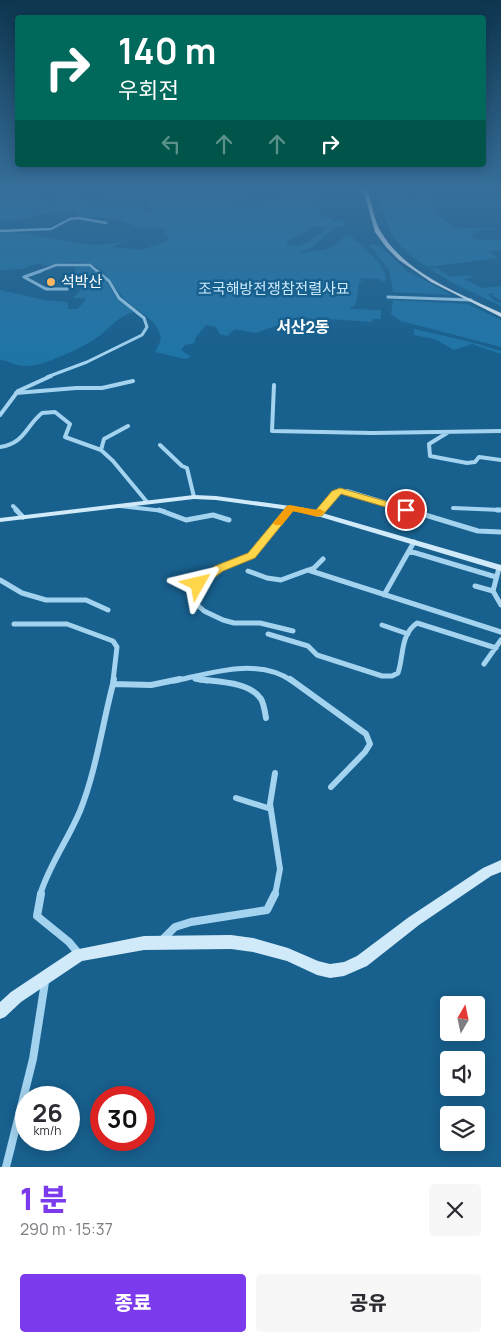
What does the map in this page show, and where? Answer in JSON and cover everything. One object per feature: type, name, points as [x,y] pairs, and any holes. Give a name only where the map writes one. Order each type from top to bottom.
[{"type":"main road","points":[[386,242],[416,269],[468,299],[501,313]]},
{"type":"main road","points":[[392,242],[402,255],[435,278],[501,313]]},
{"type":"street","points":[[0,415],[10,405],[15,393],[41,379],[69,370],[107,352],[142,334],[146,330],[144,318],[119,298],[109,281],[90,265],[56,265],[24,277],[46,289],[67,289]]},
{"type":"street","points":[[388,295],[468,299]]},
{"type":"street","points":[[15,393],[102,388],[133,381]]},
{"type":"street","points":[[274,385],[272,431],[372,433],[501,432]]},
{"type":"street","points":[[0,447],[16,443],[41,413],[47,410],[66,419],[70,424],[64,437],[101,450],[113,461],[147,502]]},
{"type":"street","points":[[101,450],[104,439],[128,426]]},
{"type":"street","points":[[448,432],[430,444],[428,452],[430,456],[467,463],[475,462],[479,457],[501,460]]},
{"type":"street","points":[[160,445],[182,466],[187,468],[194,497]]},
{"type":"street","points":[[318,514],[336,493],[347,491],[478,531],[501,532]]},
{"type":"street","points":[[0,520],[194,497],[216,498],[290,508],[318,514],[500,568],[493,591],[501,606]]},
{"type":"street","points":[[13,506],[23,517]]},
{"type":"street","points":[[117,506],[161,510],[186,520],[214,515],[229,520]]},
{"type":"street","points":[[290,508],[252,555],[209,574],[192,593],[193,601],[198,606],[223,620],[234,623],[260,623],[293,631]]},
{"type":"street","points":[[453,508],[501,510]]},
{"type":"street","points":[[384,595],[414,542]]},
{"type":"street","points":[[409,551],[496,577]]},
{"type":"street","points":[[248,571],[278,581],[288,579],[300,571],[314,568],[323,558]]},
{"type":"street","points":[[308,570],[501,632]]},
{"type":"street","points":[[0,580],[22,593],[46,600],[86,600],[108,610]]},
{"type":"street","points":[[475,586],[493,591]]},
{"type":"street","points":[[268,634],[308,646],[317,655],[348,666],[382,676],[392,676],[398,673],[401,666],[402,643],[413,625],[417,623],[499,644],[484,664]]},
{"type":"street","points":[[14,624],[67,624],[113,641],[117,647],[113,684],[86,796],[74,826],[55,860],[41,893],[37,916],[70,942],[79,955]]},
{"type":"street","points":[[382,626],[408,634]]},
{"type":"street","points":[[113,684],[150,685],[248,668],[269,669],[286,677],[366,734],[370,744],[365,752],[331,787]]},
{"type":"street","points":[[189,678],[230,684],[247,689],[261,699],[266,718]]},
{"type":"street","points":[[160,942],[175,927],[191,922],[267,910],[277,895],[281,873],[271,809],[275,773]]},
{"type":"street","points":[[236,798],[271,809]]},
{"type":"street","points":[[0,1012],[45,977],[79,955],[160,942],[231,942],[253,945],[288,955],[317,968],[330,971],[344,969],[362,961],[414,921],[487,872],[501,866]]},
{"type":"street","points":[[6,1167],[33,1059],[45,977]]},
{"type":"green space","name":"조국해방전쟁참전렬사묘","points":[[0,242],[73,242],[93,245],[122,242],[111,247],[141,250],[164,242],[287,242],[287,245],[298,246],[306,242],[318,242],[310,249],[299,251],[302,253],[330,248],[338,242],[358,242],[378,262],[385,274],[386,281],[381,282],[381,279],[361,278],[361,282],[356,282],[359,283],[356,304],[349,309],[381,310],[381,319],[373,319],[372,322],[329,319],[322,321],[300,317],[256,333],[235,329],[227,336],[220,334],[216,327],[206,325],[196,337],[194,343],[185,345],[181,350],[191,357],[185,359],[155,352],[160,339],[158,328],[126,300],[106,275],[93,265],[75,262],[42,266],[42,263],[23,269],[0,270]]},
{"type":"green space","points":[[501,242],[501,250],[488,251],[498,258],[428,267],[398,243]]},
{"type":"green space","points":[[369,245],[379,245],[407,271],[452,295],[393,292],[389,270]]},
{"type":"green space","points":[[89,265],[107,283],[116,297],[133,312],[117,320],[92,341],[47,362],[24,366],[0,360],[0,290],[44,300],[66,302],[68,303],[68,309],[77,309],[85,301],[85,298],[73,298],[85,286],[70,278],[75,274],[76,266]]},
{"type":"green space","points":[[437,268],[451,277],[467,275],[473,277],[464,279],[482,288],[501,286],[501,300],[491,295],[496,293],[488,294],[495,301],[501,303],[501,306],[453,283],[430,269]]},
{"type":"green space","points":[[393,300],[468,304],[501,320],[501,347],[401,321],[391,314]]},
{"type":"green space","points":[[414,329],[471,342],[501,351],[501,354],[472,344],[454,350],[435,339],[414,335]]},
{"type":"slow traffic","points":[[278,523],[290,508],[318,514],[320,512]]},
{"type":"place","name":"석박산","points":[[51,282]]},
{"type":"district","name":"서산2동","points":[[303,327]]},
{"type":"route","points":[[198,584],[209,574],[252,555],[290,508],[318,514],[336,493],[347,491],[406,510]]}]
